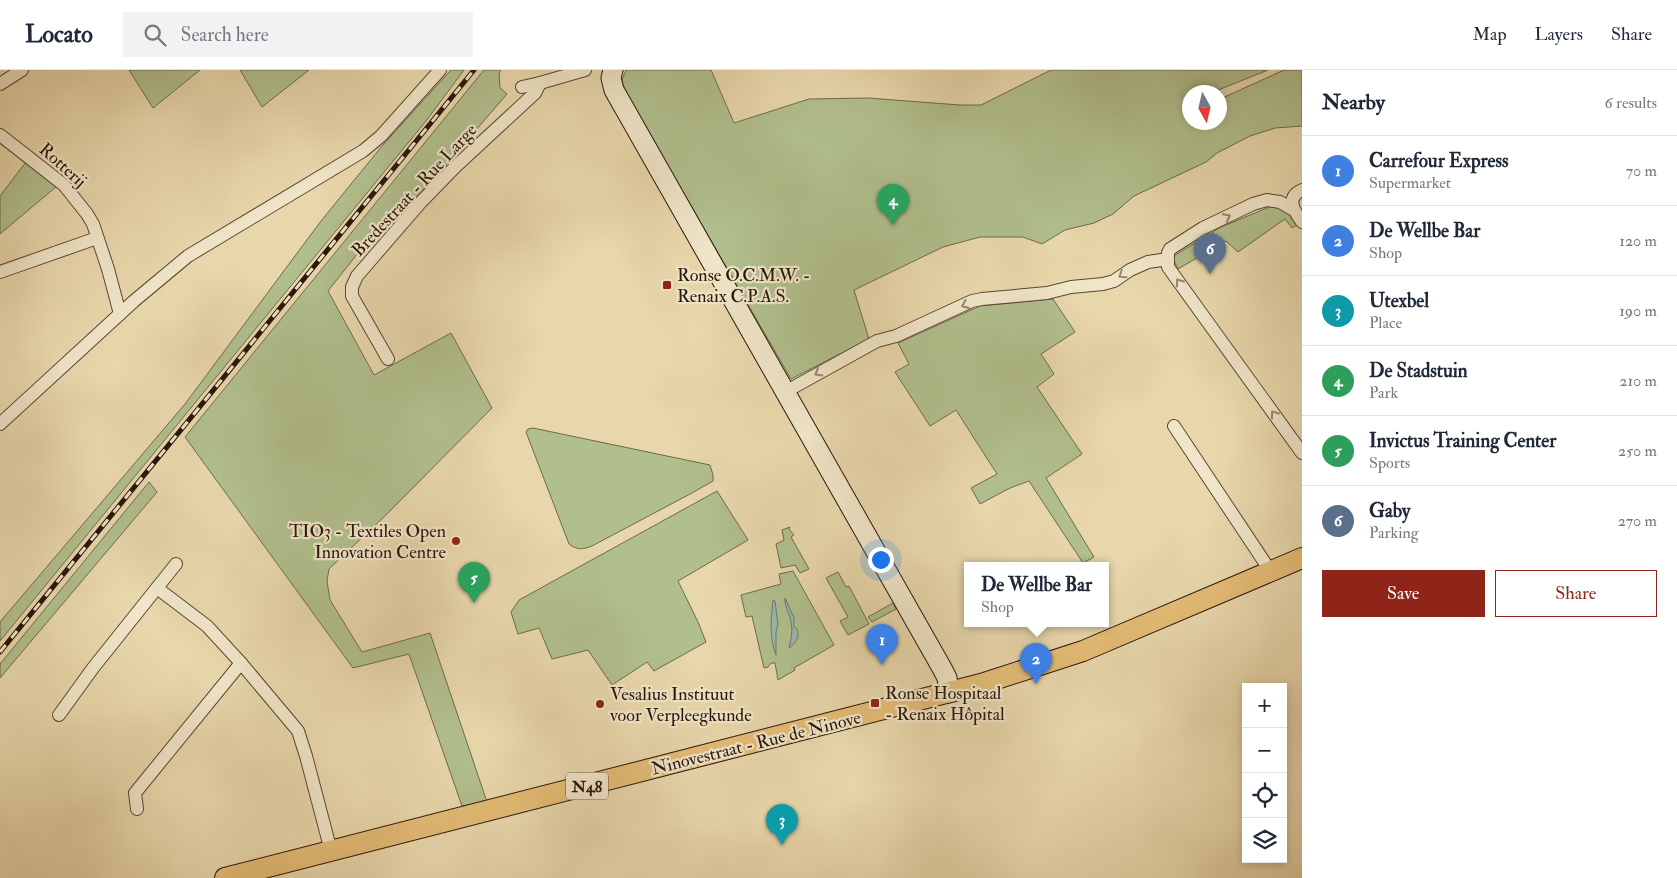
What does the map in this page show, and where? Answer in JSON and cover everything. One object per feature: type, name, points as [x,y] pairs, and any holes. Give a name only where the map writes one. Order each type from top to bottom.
[{"type":"main road","name":"Ninovestraat - Rue de Ninove","points":[[225,878],[1015,674],[1083,651],[1302,558]]},
{"type":"street","points":[[0,84],[22,70]]},
{"type":"street","points":[[0,424],[120,314],[188,256],[363,151],[381,136],[440,70]]},
{"type":"street","points":[[522,86],[586,70]]},
{"type":"street","points":[[611,70],[614,90],[943,670],[947,678],[949,692]]},
{"type":"street","name":"Bredestraat - Rue Large","points":[[388,359],[352,296],[352,287],[357,276],[454,167],[535,93],[540,83]]},
{"type":"street","name":"Rotterij","points":[[0,135],[64,185],[88,214],[120,314]]},
{"type":"street","points":[[1302,190],[1297,192],[1291,200],[1292,207],[1302,222]]},
{"type":"street","points":[[1292,207],[1280,202],[1267,200],[1254,204],[1203,228],[1170,249],[1168,263],[1302,453]]},
{"type":"street","points":[[0,272],[97,238]]},
{"type":"street","points":[[785,392],[867,346],[896,336],[972,301],[1047,293],[1071,287],[1103,284],[1114,281],[1130,270],[1148,262],[1168,263]]},
{"type":"street","points":[[1174,426],[1271,572]]},
{"type":"street","points":[[59,715],[176,564]]},
{"type":"street","points":[[157,588],[207,626],[298,731],[331,851]]},
{"type":"street","points":[[136,809],[135,793],[241,663]]},
{"type":"green space","points":[[129,70],[200,70],[153,108]]},
{"type":"green space","points":[[240,70],[309,70],[262,107]]},
{"type":"green space","points":[[451,70],[464,70],[426,121],[0,641],[0,622],[185,404],[321,221],[382,146]]},
{"type":"green space","points":[[484,70],[501,70],[499,73],[500,88],[507,94],[419,196],[392,210],[328,291],[374,375],[451,333],[492,408],[387,514],[329,569],[327,581],[330,600],[362,652],[430,633],[487,802],[462,806],[409,654],[353,668],[185,437]]},
{"type":"green space","points":[[626,70],[711,70],[734,123],[809,99],[868,98],[981,105],[1051,70],[1268,70],[1227,86],[1182,85],[1182,130],[1227,130],[1227,96],[1284,70],[1302,70],[1302,126],[1275,128],[1250,136],[1217,153],[1206,162],[1134,196],[1113,214],[1094,223],[1065,230],[1042,244],[1023,237],[980,237],[943,247],[854,290],[869,339],[791,379],[625,92],[622,80]]},
{"type":"green space","points":[[26,162],[57,186],[0,234],[0,196]]},
{"type":"green space","points":[[1277,204],[1285,209],[1297,225],[1292,228],[1285,219],[1238,252],[1226,241],[1178,269],[1172,257],[1221,227]]},
{"type":"green space","points":[[1053,299],[1075,332],[1041,354],[1054,374],[1037,387],[1082,454],[1046,478],[1094,557],[1085,562],[1082,562],[1029,481],[1010,488],[980,504],[971,488],[997,474],[956,410],[930,426],[895,372],[909,364],[898,343],[980,306]]},
{"type":"green space","points":[[533,428],[710,465],[713,481],[592,546],[582,549],[577,548],[569,544],[526,432],[528,429]]},
{"type":"green space","points":[[149,482],[157,492],[0,678],[0,664]]},
{"type":"green space","points":[[717,491],[748,540],[678,581],[706,642],[654,671],[647,662],[612,685],[588,650],[552,659],[539,628],[518,634],[511,612],[519,600]]},
{"type":"green space","points":[[790,527],[789,529],[794,535],[791,537],[809,569],[800,573],[795,565],[781,568],[776,544],[784,540],[782,530]]},
{"type":"green space","points":[[793,571],[834,645],[794,668],[795,670],[778,680],[775,663],[771,663],[768,667],[764,668],[752,616],[746,617],[741,595],[781,584],[779,574]]},
{"type":"green space","points":[[838,572],[846,587],[849,586],[869,624],[848,635],[840,621],[848,617],[826,578]]},
{"type":"green space","points":[[893,603],[896,609],[872,622],[868,617]]},
{"type":"water","points":[[785,598],[794,618],[794,627],[798,632],[797,640],[789,648],[792,625],[785,604]]},
{"type":"water","points":[[773,600],[775,601],[778,624],[776,655],[771,635]]},
{"type":"railway","points":[[0,652],[474,70]]},
{"type":"place","name":"De Stadstuin","points":[[893,225]]},
{"type":"place","name":"Gaby","points":[[1210,274]]},
{"type":"place","name":"Ronse O.C.M.W. - Renaix C.P.A.S.","points":[[667,285]]},
{"type":"place","name":"TIO3 - Textiles Open Innovation Centre","points":[[456,541]]},
{"type":"place","name":"Invictus Training Center","points":[[474,603]]},
{"type":"place","name":"Carrefour Express","points":[[882,665]]},
{"type":"place","name":"De Wellbe Bar","points":[[1036,684]]},
{"type":"place","name":"Ronse Hospitaal - Renaix Hôpital","points":[[875,703]]},
{"type":"place","name":"Vesalius Instituut voor Verpleegkunde","points":[[600,704]]},
{"type":"place","name":"Utexbel","points":[[782,845]]}]
